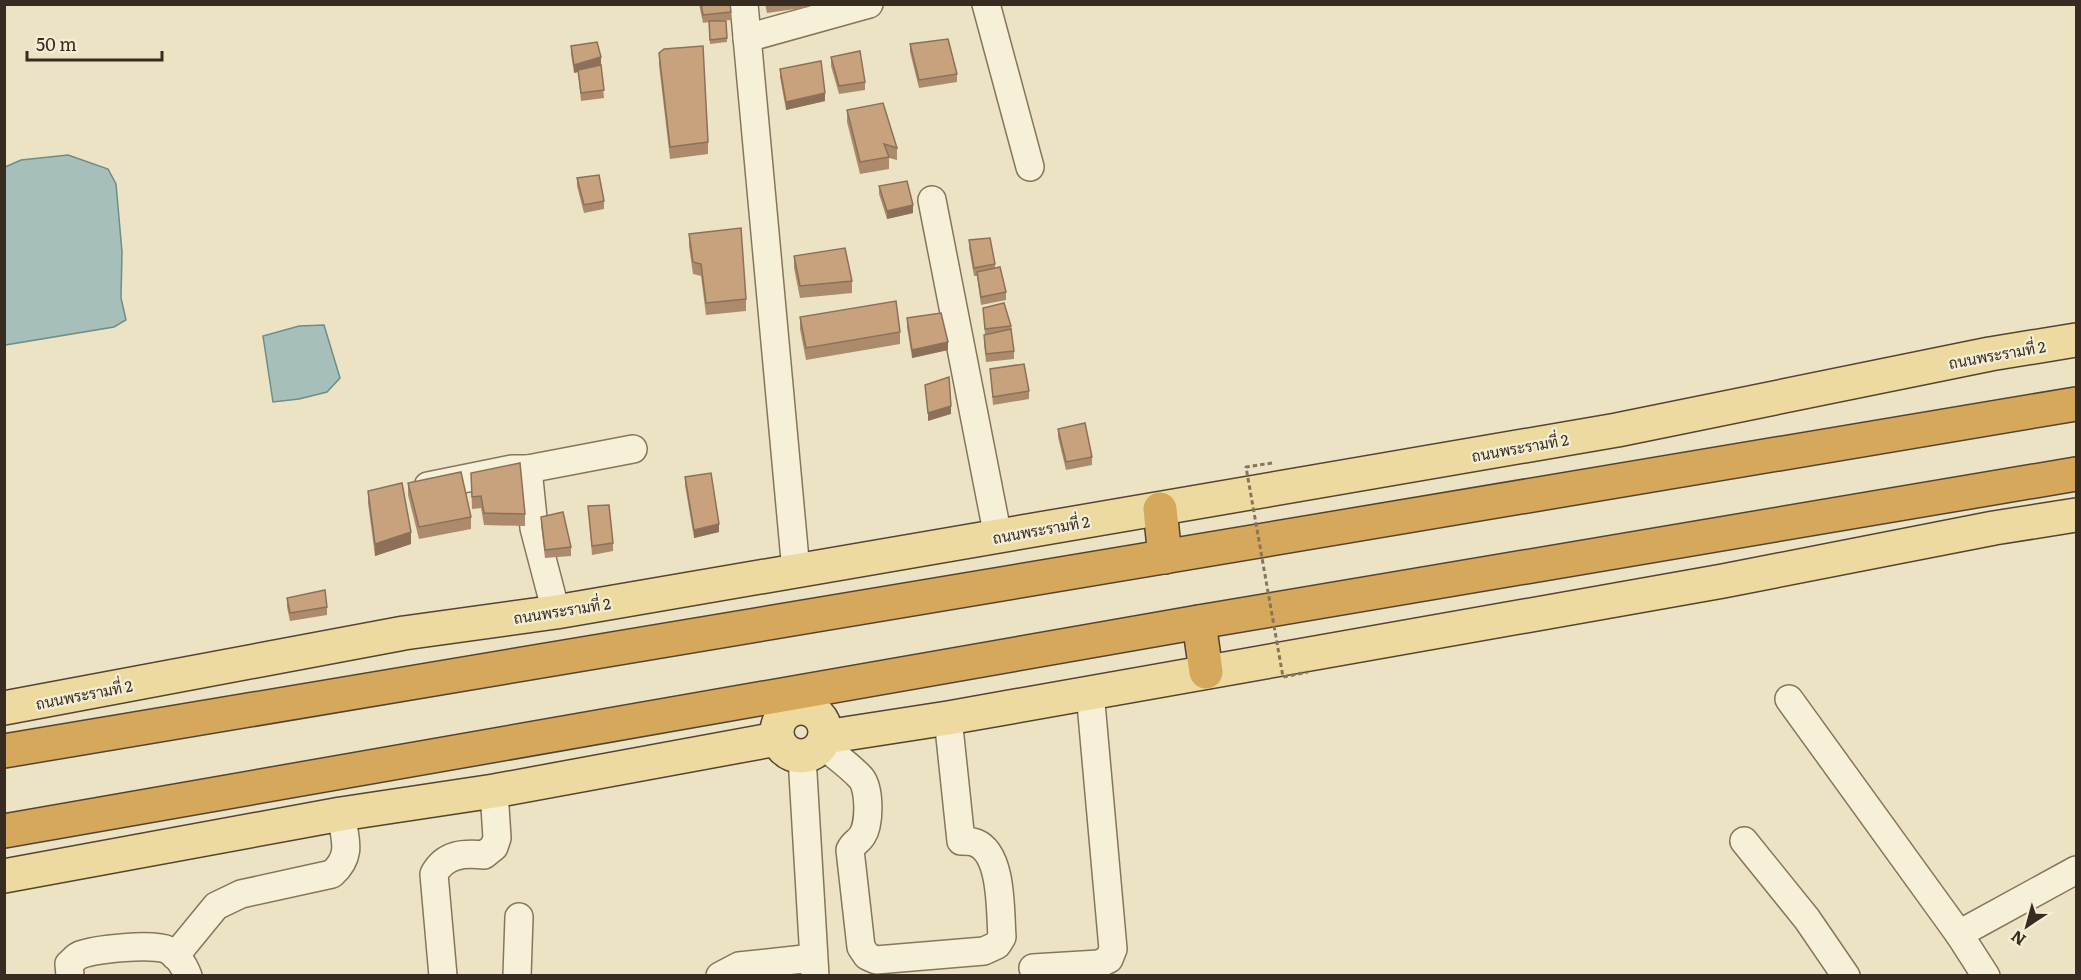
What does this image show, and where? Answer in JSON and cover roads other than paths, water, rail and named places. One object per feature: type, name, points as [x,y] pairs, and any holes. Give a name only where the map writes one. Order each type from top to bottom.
[{"type":"highway","points":[[4,751],[2076,404]]},
{"type":"highway","points":[[4,831],[801,730],[1199,622],[2076,474]]},
{"type":"highway","points":[[1160,509],[1165,557]]},
{"type":"highway","points":[[1199,622],[1206,672]]},
{"type":"main road","name":"ถนนพระรามที่ 2","points":[[4,708],[404,633],[556,612],[1617,430],[1990,354],[2076,340]]},
{"type":"main road","points":[[4,876],[342,814],[494,791],[801,730],[948,718],[1723,581],[1994,528],[2076,515]]},
{"type":"street","points":[[744,4],[796,571]]},
{"type":"street","points":[[747,38],[869,4]]},
{"type":"street","points":[[986,4],[1030,167]]},
{"type":"street","points":[[932,200],[999,537]]},
{"type":"street","points":[[415,488],[633,449]]},
{"type":"street","points":[[528,469],[534,528],[556,612]]},
{"type":"street","points":[[1032,968],[1099,964],[1109,959],[1113,949],[1090,692]]},
{"type":"street","points":[[1789,699],[1959,934],[1986,975]]},
{"type":"street","points":[[801,730],[862,780],[869,809],[868,821],[862,836],[854,842],[850,850],[861,948],[867,956],[876,960],[984,951],[997,945],[1002,937],[997,875],[991,858],[983,849],[976,843],[961,841],[948,718]]},
{"type":"street","points":[[720,975],[739,966],[814,967],[801,730]]},
{"type":"street","points":[[443,975],[435,874],[439,866],[449,857],[484,855],[494,848],[497,838],[494,791]]},
{"type":"street","points":[[70,975],[69,964],[76,956],[106,949],[167,949],[181,966],[216,906],[240,894],[332,874],[341,866],[347,852],[342,814]]},
{"type":"street","points":[[1744,841],[1807,920],[1846,975]]},
{"type":"street","points":[[1959,934],[2076,870]]},
{"type":"street","points":[[518,975],[519,917]]},
{"type":"water","points":[[68,155],[108,169],[116,184],[122,252],[121,298],[126,320],[114,327],[5,345],[5,167],[21,160]]},
{"type":"water","points":[[324,325],[340,378],[327,392],[273,402],[263,336],[299,326]]}]
